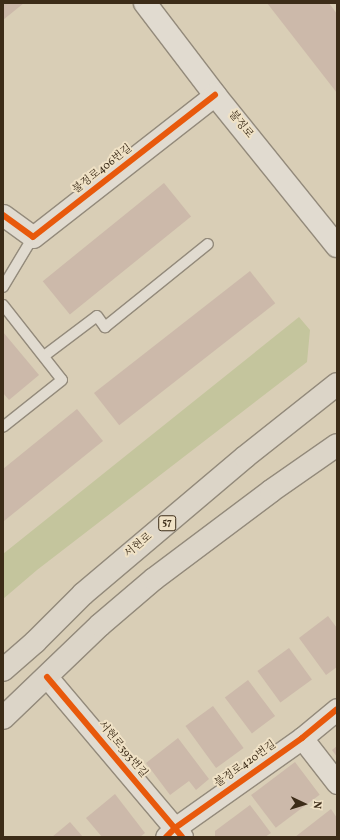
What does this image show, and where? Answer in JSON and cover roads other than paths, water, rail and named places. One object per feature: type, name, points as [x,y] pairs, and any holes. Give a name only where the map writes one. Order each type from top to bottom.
[{"type":"main road","name":"불정로","points":[[145,3],[215,95],[337,246]]},
{"type":"main road","name":"서현로","points":[[3,670],[35,642],[83,594],[245,457],[337,384]]},
{"type":"main road","points":[[3,718],[100,625],[154,579],[271,491],[337,445]]},
{"type":"street","name":"불정로406번길","points":[[33,237],[215,95]]},
{"type":"street","points":[[3,215],[33,237]]},
{"type":"street","name":"서현로393번길","points":[[47,677],[174,834]]},
{"type":"street","name":"불정로420번길","points":[[174,834],[302,738],[337,709]]},
{"type":"street","points":[[302,738],[337,783]]},
{"type":"lane","points":[[3,287],[33,237]]},
{"type":"lane","points":[[44,356],[97,316],[106,327],[208,244]]},
{"type":"lane","points":[[3,305],[62,380],[3,427]]}]
